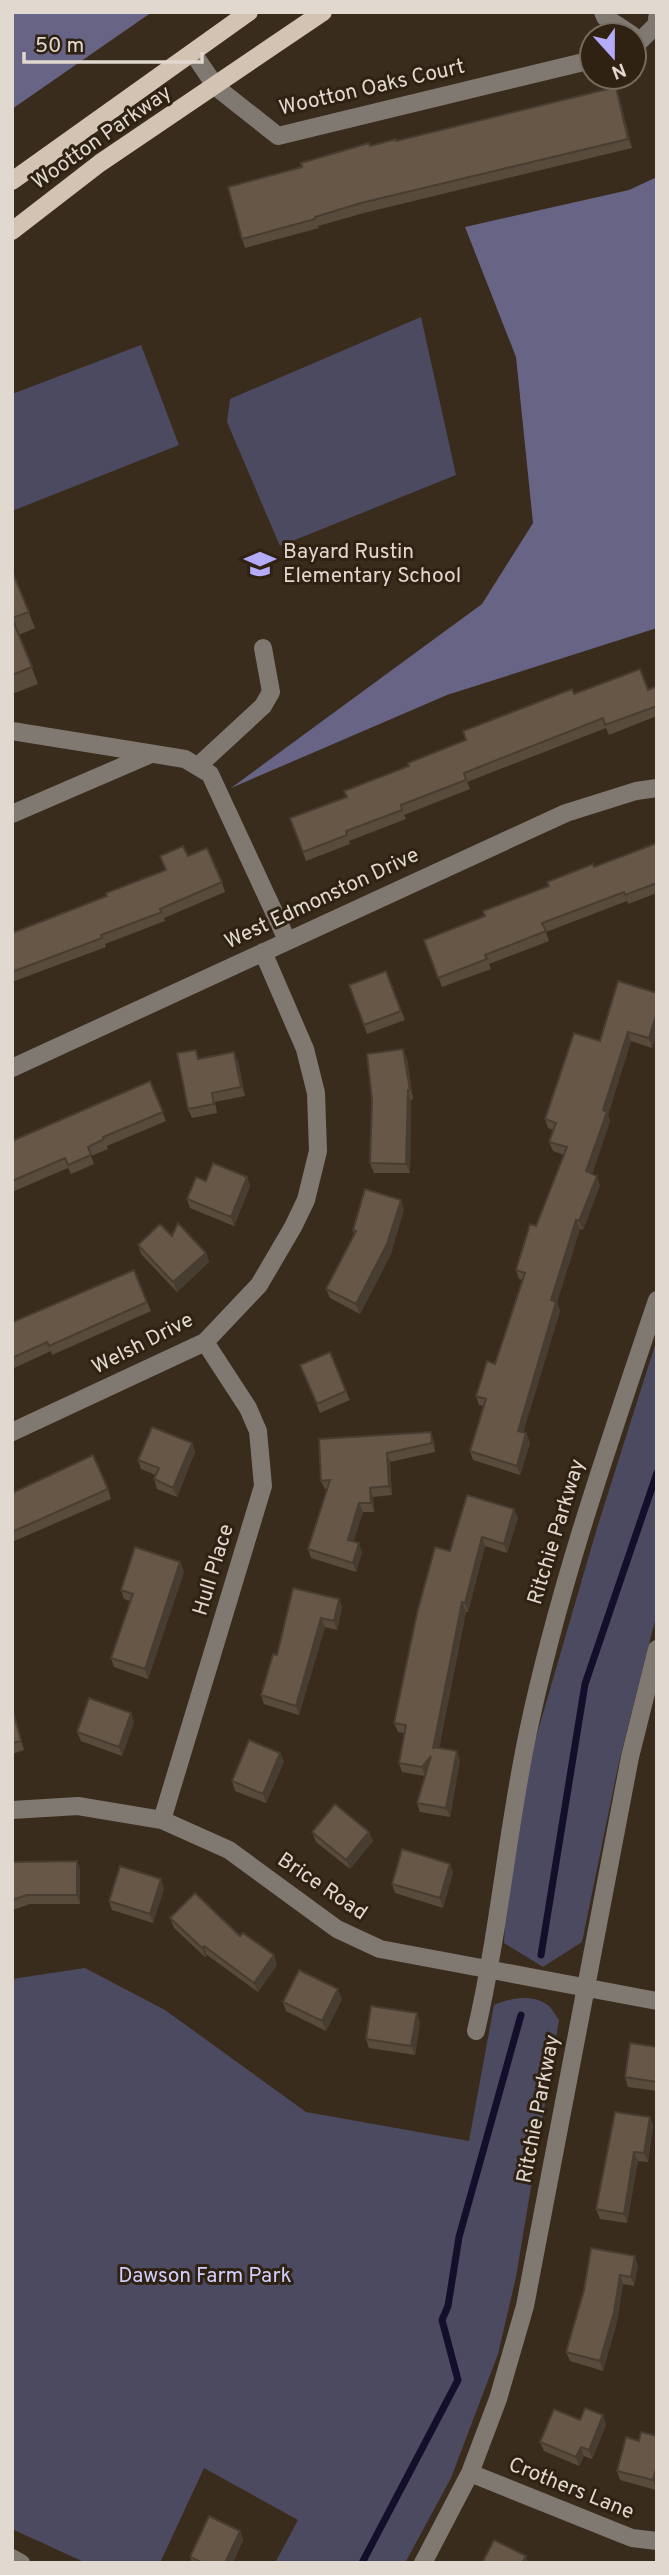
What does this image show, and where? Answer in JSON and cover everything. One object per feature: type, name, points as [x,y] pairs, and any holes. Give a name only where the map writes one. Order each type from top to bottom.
[{"type":"main road","name":"Wootton Parkway","points":[[12,181],[249,12]]},
{"type":"main road","name":"Wootton Parkway","points":[[12,231],[100,163],[216,87],[323,12]]},
{"type":"street","name":"Wootton Oaks Court","points":[[193,53],[216,87],[278,136],[578,63]]},
{"type":"street","points":[[198,766],[263,706],[271,692],[263,648]]},
{"type":"street","points":[[12,731],[185,759],[210,774],[287,940]]},
{"type":"street","points":[[12,814],[151,754]]},
{"type":"street","name":"West Edmonston Drive","points":[[12,1068],[566,813],[636,791],[657,788]]},
{"type":"street","name":"Welsh Drive","points":[[12,1432],[205,1342],[259,1285],[306,1200],[318,1151],[316,1093],[305,1049],[263,951]]},
{"type":"street","name":"Ritchie Parkway","points":[[476,2031],[491,1970],[527,1735],[553,1623],[578,1536],[657,1300]]},
{"type":"street","name":"Hull Place","points":[[162,1820],[263,1486],[258,1432],[248,1408],[205,1342]]},
{"type":"street","name":"Ritchie Parkway","points":[[423,2563],[470,2473],[498,2399],[525,2306],[630,1757],[657,1649]]},
{"type":"street","name":"Brice Road","points":[[12,1810],[78,1806],[162,1820],[229,1850],[337,1929],[380,1949],[657,2001]]},
{"type":"street","name":"Crothers Lane","points":[[470,2473],[632,2538],[657,2541]]},
{"type":"street","points":[[12,2558],[21,2563]]},
{"type":"green space","points":[[421,317],[456,475],[280,546],[227,422],[230,399]]},
{"type":"green space","points":[[141,345],[179,445],[12,511],[12,394]]},
{"type":"green space","points":[[657,1339],[657,1613],[619,1762],[582,1942],[543,1967],[504,1943],[507,1874],[530,1758],[597,1528]]},
{"type":"green space","name":"Dawson Farm Park","points":[[85,1968],[165,2010],[306,2112],[469,2141],[494,2005],[514,1999],[536,1999],[549,2006],[559,2020],[516,2277],[498,2354],[451,2478],[405,2563],[275,2563],[298,2520],[204,2468],[160,2563],[86,2563],[12,2529],[12,1979]]},
{"type":"shaded area","points":[[12,12],[152,12],[12,109]]},
{"type":"shaded area","points":[[657,177],[657,628],[447,695],[231,788],[482,604],[533,523],[516,357],[465,227],[629,190]]},
{"type":"building","points":[[600,91],[617,91],[628,139],[361,203],[242,239],[228,187],[302,167],[301,163],[369,143],[370,146]]},
{"type":"building","points":[[12,571],[29,612],[12,618]]},
{"type":"building","points":[[12,618],[32,667],[12,675]]},
{"type":"building","points":[[640,669],[648,690],[657,686],[657,706],[605,725],[603,718],[464,773],[466,780],[401,805],[402,810],[346,831],[347,835],[303,852],[290,818],[347,797],[344,791],[466,740],[463,731],[572,689],[574,694]]},
{"type":"building","points":[[657,843],[657,883],[625,895],[624,892],[542,923],[546,931],[485,955],[487,959],[438,978],[424,940],[485,916],[483,911],[549,886],[547,882]]},
{"type":"building","points":[[183,846],[188,856],[207,848],[222,882],[160,909],[162,912],[101,935],[102,938],[12,972],[12,933],[166,870],[160,856]]},
{"type":"building","points":[[386,971],[401,1011],[364,1025],[349,985]]},
{"type":"building","points":[[618,981],[657,993],[657,1012],[649,1038],[628,1032],[603,1110],[607,1112],[586,1171],[597,1176],[579,1221],[576,1220],[551,1300],[556,1302],[518,1431],[526,1433],[517,1466],[470,1451],[486,1399],[476,1396],[487,1361],[495,1364],[525,1273],[516,1270],[530,1224],[536,1226],[567,1147],[549,1142],[556,1123],[545,1119],[574,1033],[600,1041]]},
{"type":"building","points":[[403,1049],[410,1090],[406,1164],[370,1163],[372,1100],[367,1054]]},
{"type":"building","points":[[196,1050],[198,1059],[234,1052],[241,1087],[212,1093],[214,1104],[188,1109],[177,1053]]},
{"type":"building","points":[[150,1081],[163,1112],[103,1137],[104,1139],[88,1147],[91,1155],[68,1165],[65,1158],[12,1181],[12,1141]]},
{"type":"building","points":[[213,1163],[247,1177],[231,1217],[187,1199],[196,1177],[206,1181]]},
{"type":"building","points":[[365,1189],[401,1200],[387,1244],[356,1304],[326,1289],[356,1231],[353,1230]]},
{"type":"building","points":[[178,1223],[206,1253],[173,1282],[138,1245],[160,1224],[172,1236]]},
{"type":"building","points":[[134,1270],[147,1302],[49,1346],[47,1342],[12,1358],[12,1320],[13,1322]]},
{"type":"building","points":[[330,1352],[346,1391],[317,1404],[300,1365]]},
{"type":"building","points":[[152,1427],[192,1443],[173,1488],[154,1479],[159,1468],[138,1460]]},
{"type":"building","points":[[431,1432],[432,1443],[387,1453],[389,1486],[370,1488],[371,1503],[359,1503],[348,1540],[359,1543],[353,1563],[308,1549],[330,1480],[321,1481],[319,1439]]},
{"type":"building","points":[[93,1455],[108,1489],[12,1532],[12,1493]]},
{"type":"building","points":[[467,1495],[514,1509],[504,1544],[482,1537],[465,1603],[462,1602],[433,1749],[457,1751],[446,1808],[417,1803],[431,1756],[422,1767],[399,1763],[406,1725],[394,1723],[417,1613],[435,1547],[450,1551]]},
{"type":"building","points":[[135,1547],[180,1562],[145,1669],[111,1658],[133,1594],[121,1590]]},
{"type":"building","points":[[293,1588],[339,1599],[334,1621],[321,1618],[296,1706],[261,1695],[273,1654],[277,1655]]},
{"type":"building","points":[[89,1698],[131,1713],[119,1747],[77,1732]]},
{"type":"building","points":[[12,1707],[21,1741],[12,1743]]},
{"type":"building","points":[[249,1740],[280,1753],[263,1794],[232,1781]]},
{"type":"building","points":[[335,1804],[369,1832],[346,1860],[312,1832]]},
{"type":"building","points":[[402,1849],[450,1864],[440,1898],[392,1884]]},
{"type":"building","points":[[77,1861],[77,1895],[27,1895],[12,1900],[12,1862]]},
{"type":"building","points":[[120,1866],[161,1879],[150,1914],[109,1901]]},
{"type":"building","points":[[195,1893],[240,1936],[243,1933],[274,1955],[254,1983],[204,1946],[202,1948],[170,1918]]},
{"type":"building","points":[[299,1970],[338,1989],[322,2021],[283,2002]]},
{"type":"building","points":[[371,2006],[417,2013],[411,2046],[366,2039]]},
{"type":"building","points":[[630,2043],[657,2047],[657,2082],[625,2077]]},
{"type":"building","points":[[615,2112],[650,2117],[644,2153],[634,2152],[624,2214],[596,2209]]},
{"type":"building","points":[[591,2248],[635,2256],[631,2277],[620,2275],[614,2312],[600,2361],[566,2352],[584,2290]]},
{"type":"building","points":[[585,2408],[603,2415],[589,2450],[581,2447],[576,2457],[540,2442],[554,2409],[580,2420]]},
{"type":"building","points":[[641,2432],[657,2436],[657,2466],[653,2480],[617,2471],[626,2437],[639,2441]]},
{"type":"building","points":[[209,2516],[240,2531],[225,2563],[203,2563],[190,2557]]},
{"type":"building","points":[[494,2540],[526,2556],[522,2563],[482,2563]]},
{"type":"waterway","points":[[541,1955],[585,1684],[657,1473]]},
{"type":"waterway","points":[[362,2563],[458,2380],[442,2320],[448,2306],[459,2237],[521,2015]]},
{"type":"place","name":"Bayard Rustin Elementary School","points":[[260,564]]}]
